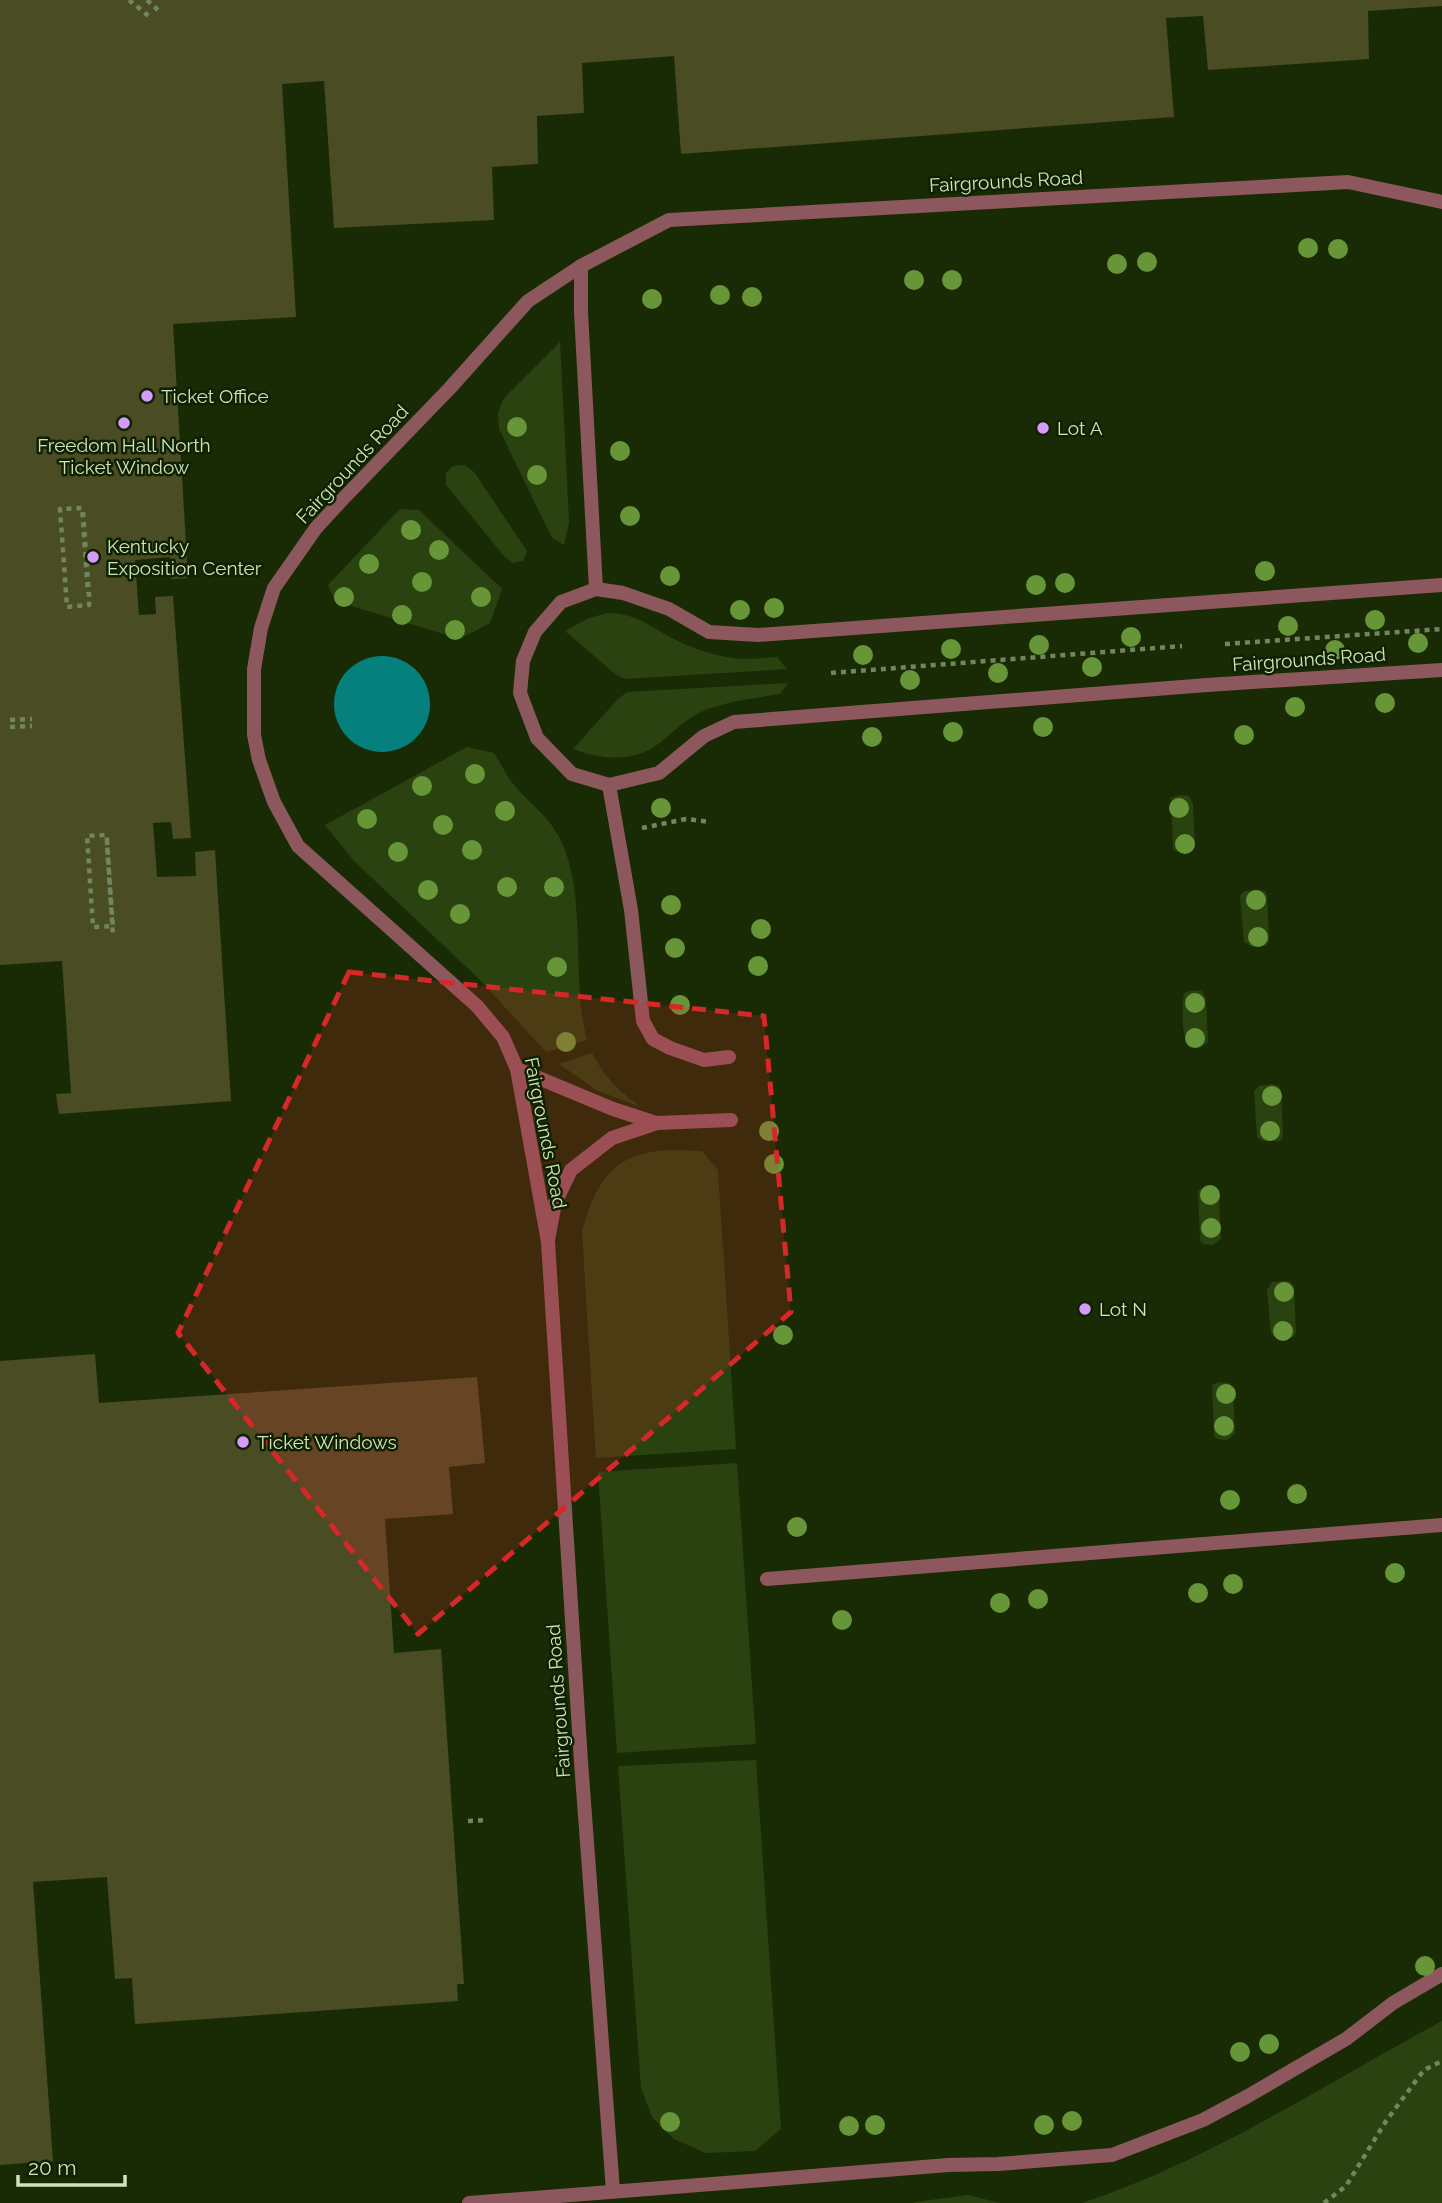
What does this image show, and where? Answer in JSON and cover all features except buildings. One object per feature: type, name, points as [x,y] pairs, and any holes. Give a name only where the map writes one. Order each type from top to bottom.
[{"type":"street","name":"Fairgrounds Road","points":[[612,2191],[548,1242],[517,1069],[503,1037],[477,1006],[298,846],[274,802],[259,760],[254,735],[254,669],[261,628],[274,588],[316,528],[450,388],[528,301],[582,266],[669,220],[1348,182],[1442,202]]},
{"type":"street","points":[[582,266],[581,312],[596,589]]},
{"type":"street","points":[[729,1057],[704,1060],[653,1039],[643,1021],[631,910],[609,785],[572,774],[537,738],[520,693],[523,661],[536,632],[561,602],[596,589],[623,593],[669,609],[709,632],[758,635],[1442,585]]},
{"type":"street","name":"Fairgrounds Road","points":[[609,785],[659,773],[704,736],[734,722],[1221,684],[1442,670]]},
{"type":"street","points":[[517,1069],[613,1109],[657,1123]]},
{"type":"street","points":[[548,1242],[555,1203],[571,1170],[612,1138],[657,1123],[732,1120]]},
{"type":"street","points":[[767,1579],[1442,1525]]},
{"type":"street","points":[[469,2203],[724,2185],[948,2165],[1112,2155],[1203,2120],[1248,2096],[1346,2039],[1393,2003],[1442,1974]]},
{"type":"path","points":[[129,0],[151,18]]},
{"type":"path","points":[[147,0],[158,10]]},
{"type":"path","points":[[83,512],[89,605],[67,607],[60,509],[82,508],[88,593]]},
{"type":"path","points":[[1224,644],[1442,629]]},
{"type":"path","points":[[831,673],[1182,646]]},
{"type":"path","points":[[10,720],[32,719]]},
{"type":"path","points":[[10,727],[32,726]]},
{"type":"path","points":[[641,828],[687,819],[711,822]]},
{"type":"path","points":[[107,841],[109,866],[110,878],[110,891],[113,926],[93,928],[87,836],[107,835],[107,845],[109,871],[113,936]]},
{"type":"path","points":[[468,1821],[486,1820]]},
{"type":"path","points":[[1324,2203],[1346,2186],[1386,2121],[1424,2070],[1442,2061]]},
{"type":"highlighted area","points":[[349,972],[764,1016],[791,1312],[418,1634],[178,1333]]},
{"type":"green space","points":[[560,342],[569,523],[564,545],[552,538],[499,429],[498,413],[504,398]]},
{"type":"green space","points":[[465,465],[474,472],[527,551],[523,561],[513,563],[504,556],[446,485],[446,473],[453,466]]},
{"type":"green space","points":[[400,509],[419,510],[502,589],[490,623],[460,639],[335,601],[328,585]]},
{"type":"green space","points":[[608,613],[635,618],[694,648],[710,653],[739,659],[777,657],[787,669],[625,679],[615,674],[565,631],[589,618]]},
{"type":"green space","points":[[788,683],[780,694],[732,702],[705,710],[640,754],[618,758],[596,756],[573,749],[627,692]]},
{"type":"green space","points":[[467,747],[494,753],[511,781],[546,818],[562,843],[574,888],[582,1016],[587,1040],[546,1052],[477,977],[355,862],[325,825]]},
{"type":"green space","points":[[1189,796],[1193,804],[1195,847],[1187,853],[1173,849],[1171,798]]},
{"type":"green space","points":[[1245,891],[1265,891],[1267,895],[1269,942],[1266,946],[1252,947],[1244,942],[1240,896]]},
{"type":"green space","points":[[1202,991],[1206,999],[1208,1042],[1200,1048],[1189,1047],[1183,1028],[1184,993]]},
{"type":"green space","points":[[592,1053],[613,1083],[641,1107],[598,1091],[559,1064]]},
{"type":"green space","points":[[1259,1086],[1279,1086],[1281,1090],[1283,1137],[1280,1141],[1263,1141],[1257,1137],[1254,1091]]},
{"type":"green space","points":[[658,1151],[702,1151],[718,1170],[736,1449],[596,1458],[582,1232],[586,1218],[604,1180],[623,1162]]},
{"type":"green space","points":[[1216,1188],[1219,1196],[1221,1239],[1213,1245],[1200,1241],[1198,1190]]},
{"type":"green space","points":[[1289,1281],[1294,1286],[1296,1333],[1293,1337],[1276,1337],[1271,1334],[1267,1290],[1272,1282]]},
{"type":"green space","points":[[1219,1382],[1230,1383],[1233,1391],[1235,1434],[1227,1440],[1214,1436],[1212,1385]]},
{"type":"green space","points":[[737,1463],[756,1744],[617,1753],[598,1472]]},
{"type":"green space","points":[[756,1760],[781,2129],[755,2151],[706,2153],[674,2139],[652,2117],[641,2088],[618,1766]]},
{"type":"green space","points":[[1442,2021],[1442,2203],[1082,2203],[1130,2185],[1221,2143]]},
{"type":"green space","points":[[968,2195],[1000,2203],[914,2203],[915,2202]]},
{"type":"water","points":[[382,656],[400,660],[416,670],[426,686],[430,704],[426,722],[416,738],[400,748],[382,752],[364,748],[348,738],[338,722],[334,704],[338,686],[348,670],[364,660]]},
{"type":"place","name":"Ticket Office","points":[[147,396]]},
{"type":"place","name":"Freedom Hall North Ticket Window","points":[[124,423]]},
{"type":"place","name":"Lot A","points":[[1043,428]]},
{"type":"place","name":"Kentucky Exposition Center","points":[[93,557]]},
{"type":"place","name":"Lot N","points":[[1085,1309]]},
{"type":"place","name":"Ticket Windows","points":[[243,1442]]}]
